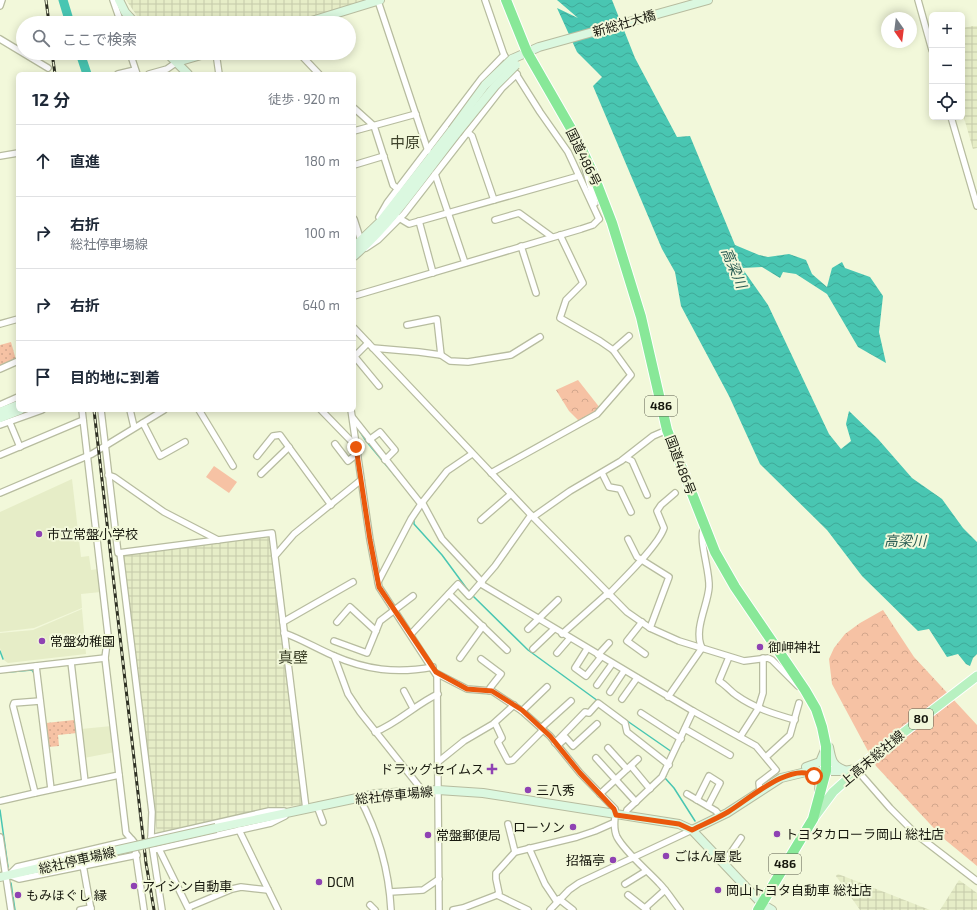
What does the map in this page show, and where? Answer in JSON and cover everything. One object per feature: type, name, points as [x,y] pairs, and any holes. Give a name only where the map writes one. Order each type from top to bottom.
[{"type":"highway","name":"国道486号","points":[[506,0],[527,52],[577,139],[595,179],[631,279],[667,430],[704,526],[727,575],[805,690],[816,709],[824,734],[826,746],[826,771],[813,819],[760,907]]},
{"type":"main road","name":"上高末総社線","points":[[813,819],[833,792],[853,774],[856,769],[977,676]]},
{"type":"street","points":[[0,6],[2,0]]},
{"type":"street","points":[[113,0],[119,16]]},
{"type":"street","points":[[119,0],[129,16]]},
{"type":"street","points":[[328,16],[379,0],[428,151]]},
{"type":"street","points":[[485,0],[512,63],[540,112],[568,152],[599,219]]},
{"type":"street","name":"新総社大橋","points":[[527,52],[539,47],[708,0]]},
{"type":"street","points":[[918,0],[931,48]]},
{"type":"street","points":[[0,39],[16,49]]},
{"type":"street","points":[[368,234],[398,189],[482,78],[512,63],[527,52]]},
{"type":"street","points":[[35,60],[48,68]]},
{"type":"street","points":[[132,60],[136,72]]},
{"type":"street","points":[[162,72],[177,62],[184,60]]},
{"type":"street","points":[[217,60],[218,72]]},
{"type":"street","points":[[306,60],[317,72]]},
{"type":"street","points":[[177,62],[186,72]]},
{"type":"street","points":[[356,251],[378,240],[399,218],[502,88],[512,63]]},
{"type":"street","points":[[356,251],[361,241],[380,222],[454,132],[495,86],[512,63]]},
{"type":"street","points":[[356,110],[374,126],[393,185],[398,189]]},
{"type":"street","points":[[356,130],[416,114]]},
{"type":"street","points":[[952,120],[977,206]]},
{"type":"street","points":[[356,251],[388,222],[454,132]]},
{"type":"street","points":[[467,132],[472,136],[494,200]]},
{"type":"street","points":[[577,139],[599,219]]},
{"type":"street","points":[[0,156],[16,153]]},
{"type":"street","points":[[356,164],[384,156]]},
{"type":"street","points":[[435,174],[465,263]]},
{"type":"street","points":[[399,218],[408,224],[579,176]]},
{"type":"street","points":[[495,220],[519,213],[552,237]]},
{"type":"street","points":[[356,295],[593,225],[599,219]]},
{"type":"street","points":[[420,221],[434,273]]},
{"type":"street","points":[[356,226],[361,241]]},
{"type":"street","points":[[491,473],[597,414],[631,375],[612,350],[600,341],[560,318],[566,300],[583,283],[560,235]]},
{"type":"street","points":[[521,246],[536,294]]},
{"type":"street","points":[[407,325],[437,319],[441,355]]},
{"type":"street","points":[[0,324],[16,320]]},
{"type":"street","points":[[356,330],[510,494],[608,594],[642,622],[650,628],[679,642],[729,657],[744,661],[763,658],[772,660],[801,690],[805,690]]},
{"type":"street","points":[[373,348],[441,355],[450,362],[462,362],[503,357],[516,353],[540,336]]},
{"type":"street","points":[[612,350],[629,336]]},
{"type":"street","points":[[356,355],[368,343]]},
{"type":"street","points":[[356,359],[379,386]]},
{"type":"street","points":[[0,369],[16,362]]},
{"type":"street","points":[[1,405],[16,398]]},
{"type":"street","points":[[1,405],[16,405]]},
{"type":"street","points":[[0,418],[16,412]]},
{"type":"street","points":[[0,425],[10,423],[37,412]]},
{"type":"street","points":[[82,412],[108,635],[105,658],[126,833],[134,842],[144,910]]},
{"type":"street","points":[[101,412],[108,475],[118,553],[120,553],[152,812],[151,838],[189,909],[232,889],[241,888],[268,890]]},
{"type":"street","points":[[130,412],[134,428]]},
{"type":"street","points":[[0,493],[88,456],[161,412]]},
{"type":"street","points":[[200,412],[232,466]]},
{"type":"street","points":[[323,412],[356,447]]},
{"type":"street","points":[[351,412],[378,582],[394,610],[434,670],[438,694],[439,910]]},
{"type":"street","points":[[352,418],[385,460],[422,503],[442,539],[481,583],[612,664],[756,746],[776,770],[760,783],[760,791]]},
{"type":"street","points":[[0,455],[83,420]]},
{"type":"street","points":[[10,423],[20,447]]},
{"type":"street","points":[[143,423],[160,456],[185,442]]},
{"type":"street","points":[[411,634],[458,584],[469,596],[481,583],[532,516],[574,488],[626,458],[653,436],[667,430]]},
{"type":"street","points":[[369,440],[380,432],[395,450],[385,460]]},
{"type":"street","points":[[257,456],[275,435],[280,435],[331,505]]},
{"type":"street","points":[[335,444],[348,461],[357,454]]},
{"type":"street","points":[[261,474],[289,447]]},
{"type":"street","points":[[378,582],[411,519],[422,503],[447,471],[472,454]]},
{"type":"street","points":[[626,458],[632,460],[647,495]]},
{"type":"street","points":[[602,473],[609,487],[620,490],[631,512]]},
{"type":"street","points":[[108,475],[164,512],[218,540]]},
{"type":"street","points":[[275,556],[294,534],[361,480]]},
{"type":"street","points":[[562,634],[608,594],[641,559],[664,529],[657,511],[661,505],[675,493]]},
{"type":"street","points":[[481,520],[510,494]]},
{"type":"street","points":[[702,648],[699,637],[709,588],[708,564],[702,538],[704,526]]},
{"type":"street","points":[[120,553],[272,533],[306,809]]},
{"type":"street","points":[[628,539],[637,557],[669,577],[650,628]]},
{"type":"street","points":[[283,622],[353,582]]},
{"type":"street","points":[[449,594],[507,650]]},
{"type":"street","points":[[334,641],[367,653],[380,621],[413,596]]},
{"type":"street","points":[[528,629],[558,600]]},
{"type":"street","points":[[337,622],[350,607],[376,631]]},
{"type":"street","points":[[642,622],[627,641],[645,654]]},
{"type":"street","points":[[460,658],[483,626]]},
{"type":"street","points":[[533,649],[554,629]]},
{"type":"street","points":[[284,633],[334,656],[369,668],[389,671],[434,670],[467,689],[490,691],[522,710],[556,744],[614,809],[616,815],[613,823],[617,837],[634,858],[665,890],[680,910]]},
{"type":"street","points":[[557,652],[570,638]]},
{"type":"street","points":[[588,649],[575,668],[586,676],[609,642]]},
{"type":"street","points":[[668,696],[702,648]]},
{"type":"street","points":[[334,656],[348,694],[422,790]]},
{"type":"street","points":[[729,657],[719,681],[728,686],[734,694],[758,709],[794,720]]},
{"type":"street","points":[[0,670],[105,658]]},
{"type":"street","points":[[740,737],[758,709],[763,693],[763,658]]},
{"type":"street","points":[[481,659],[501,674],[490,688],[490,691]]},
{"type":"street","points":[[71,662],[85,782]]},
{"type":"street","points":[[597,685],[612,664]]},
{"type":"street","points":[[36,666],[51,789]]},
{"type":"street","points":[[610,692],[624,671]]},
{"type":"street","points":[[622,699],[637,678]]},
{"type":"street","points":[[522,710],[547,688]]},
{"type":"street","points":[[404,691],[414,708]]},
{"type":"street","points":[[376,732],[438,694]]},
{"type":"street","points":[[35,793],[13,706],[14,703],[40,701]]},
{"type":"street","points":[[495,723],[502,738],[498,742],[508,761],[513,760],[571,701]]},
{"type":"street","points":[[556,744],[585,712],[589,713],[598,703],[625,723],[627,732],[669,765]]},
{"type":"street","points":[[766,757],[790,735],[799,703]]},
{"type":"street","points":[[438,762],[464,741],[495,723],[514,705]]},
{"type":"street","points":[[625,816],[627,810],[662,777],[669,765],[693,711]]},
{"type":"street","points":[[640,713],[681,739]]},
{"type":"street","points":[[556,744],[566,738],[573,746],[597,724]]},
{"type":"street","points":[[685,729],[730,755]]},
{"type":"street","points":[[824,734],[828,740],[832,762],[844,771]]},
{"type":"street","points":[[550,910],[558,900],[579,884],[720,816],[760,791],[790,775],[797,769],[812,766],[820,762],[826,746]]},
{"type":"street","points":[[608,748],[650,789]]},
{"type":"street","points":[[596,758],[636,802]]},
{"type":"street","points":[[600,794],[638,759]]},
{"type":"street","points":[[790,775],[804,772],[844,771],[856,769],[890,808],[917,835],[977,881]]},
{"type":"street","points":[[804,772],[814,776],[819,781],[819,799]]},
{"type":"street","points":[[0,801],[119,775]]},
{"type":"street","points":[[697,800],[709,776],[720,783],[708,806]]},
{"type":"street","name":"総社停車場線","points":[[5,876],[359,797],[422,790],[438,790],[483,793],[679,824],[692,830],[722,861],[760,907],[772,910]]},
{"type":"street","points":[[687,794],[708,806],[720,816]]},
{"type":"street","points":[[359,797],[371,822],[387,871],[392,910]]},
{"type":"street","points":[[318,806],[323,822]]},
{"type":"street","points":[[151,838],[269,810],[292,812]]},
{"type":"street","points":[[156,849],[270,823],[292,812]]},
{"type":"street","points":[[497,895],[499,893],[496,873],[515,852],[595,831],[613,823]]},
{"type":"street","points":[[508,824],[515,852]]},
{"type":"street","points":[[239,830],[278,910]]},
{"type":"street","points":[[0,837],[11,910]]},
{"type":"street","points":[[722,861],[730,854],[741,838]]},
{"type":"street","points":[[5,876],[17,867],[132,840]]},
{"type":"street","points":[[529,848],[545,884],[558,900],[573,910]]},
{"type":"street","points":[[156,849],[162,910]]},
{"type":"street","points":[[5,876],[19,879],[137,855]]},
{"type":"street","points":[[80,910],[91,909],[83,865]]},
{"type":"street","points":[[625,884],[646,871]]},
{"type":"street","points":[[390,892],[423,890],[439,879]]},
{"type":"street","points":[[628,895],[647,909],[665,890]]},
{"type":"street","points":[[453,910],[463,908],[497,895],[528,910]]},
{"type":"street","points":[[370,905],[373,906],[375,910]]},
{"type":"shaded area","points":[[126,0],[371,0],[317,16],[137,16]]},
{"type":"shaded area","points":[[977,26],[977,148],[973,149],[965,120],[965,27]]},
{"type":"shaded area","name":"市立常盤小学校","points":[[72,479],[81,557],[89,556],[91,570],[99,569],[101,592],[81,594],[82,608],[34,628],[0,632],[0,512]]},
{"type":"shaded area","points":[[271,537],[304,805],[278,807],[157,834],[122,555]]},
{"type":"shaded area","name":"常盤幼稚園","points":[[82,609],[86,654],[8,663],[4,660],[0,648],[0,633],[33,630]]},
{"type":"shaded area","points":[[112,726],[115,752],[84,758],[81,729]]},
{"type":"shaded area","points":[[838,874],[930,910],[860,910],[836,876]]},
{"type":"shaded area","points":[[959,880],[977,893],[977,910],[940,910]]},
{"type":"green space","points":[[11,342],[16,360],[0,366],[0,345]]},
{"type":"green space","points":[[578,380],[600,408],[596,414],[581,423],[569,411],[556,390]]},
{"type":"green space","points":[[214,466],[237,482],[229,493],[206,477]]},
{"type":"green space","points":[[883,610],[914,657],[977,725],[977,866],[943,838],[876,766],[832,684],[829,659],[834,648],[845,634],[860,623]]},
{"type":"green space","points":[[74,720],[77,733],[58,735],[59,746],[48,747],[46,723]]},
{"type":"water","name":"高梁川","points":[[557,0],[612,0],[635,58],[677,137],[690,136],[735,245],[768,257],[789,254],[806,260],[812,274],[827,287],[832,268],[842,262],[845,268],[870,277],[883,296],[879,332],[886,363],[858,347],[827,294],[796,274],[783,272],[780,278],[762,267],[742,268],[768,305],[829,434],[841,449],[851,441],[846,424],[849,411],[878,439],[912,478],[942,499],[963,528],[977,542],[977,654],[973,658],[970,666],[966,664],[958,654],[947,657],[929,629],[918,631],[862,576],[827,530],[760,464],[729,396],[681,306],[675,272],[662,249],[593,86],[602,77],[577,52],[557,8],[578,18]]},
{"type":"waterway","points":[[63,0],[68,16]]},
{"type":"waterway","points":[[82,60],[86,72]]},
{"type":"waterway","points":[[357,427],[366,441],[396,477]]},
{"type":"waterway","points":[[421,507],[414,520],[414,524],[442,555],[470,593]]},
{"type":"waterway","points":[[473,596],[528,650],[598,701]]},
{"type":"waterway","points":[[0,651],[3,659]]},
{"type":"waterway","points":[[9,672],[32,670],[34,673]]},
{"type":"waterway","points":[[623,718],[672,752]]},
{"type":"waterway","points":[[674,755],[665,778],[674,788],[695,821]]},
{"type":"waterway","points":[[0,798],[10,796]]},
{"type":"waterway","points":[[0,810],[8,867]]},
{"type":"waterway","points":[[11,883],[15,910]]},
{"type":"railway","points":[[46,0],[48,16]]},
{"type":"railway","points":[[53,60],[55,72]]},
{"type":"railway","points":[[94,412],[146,863],[154,910]]},
{"type":"place","name":"市立常盤小学校","points":[[39,534]]},
{"type":"place","name":"常盤幼稚園","points":[[42,641]]},
{"type":"place","name":"御岬神社","points":[[760,647]]},
{"type":"place","name":"ドラッグセイムス","points":[[492,769]]},
{"type":"place","name":"三八秀","points":[[528,790]]},
{"type":"place","name":"ローソン","points":[[573,827]]},
{"type":"place","name":"トヨタカローラ岡山 総社店","points":[[777,834]]},
{"type":"place","name":"常盤郵便局","points":[[428,835]]},
{"type":"place","name":"ごはん屋 匙","points":[[666,856]]},
{"type":"place","name":"招福亭","points":[[613,860]]},
{"type":"place","name":"DCM","points":[[319,882]]},
{"type":"place","name":"アイシン自動車","points":[[134,886]]},
{"type":"place","name":"岡山トヨタ自動車 総社店","points":[[718,890]]},
{"type":"place","name":"もみほぐし 縁","points":[[18,895]]},
{"type":"district","name":"中原","points":[[405,143]]},
{"type":"district","name":"真壁","points":[[293,658]]},
{"type":"route","points":[[356,447],[375,573],[379,587],[436,672],[467,689],[492,691],[522,710],[550,736],[580,773],[614,809],[616,815],[679,824],[692,830],[727,813],[781,778],[804,772],[814,776]]}]
